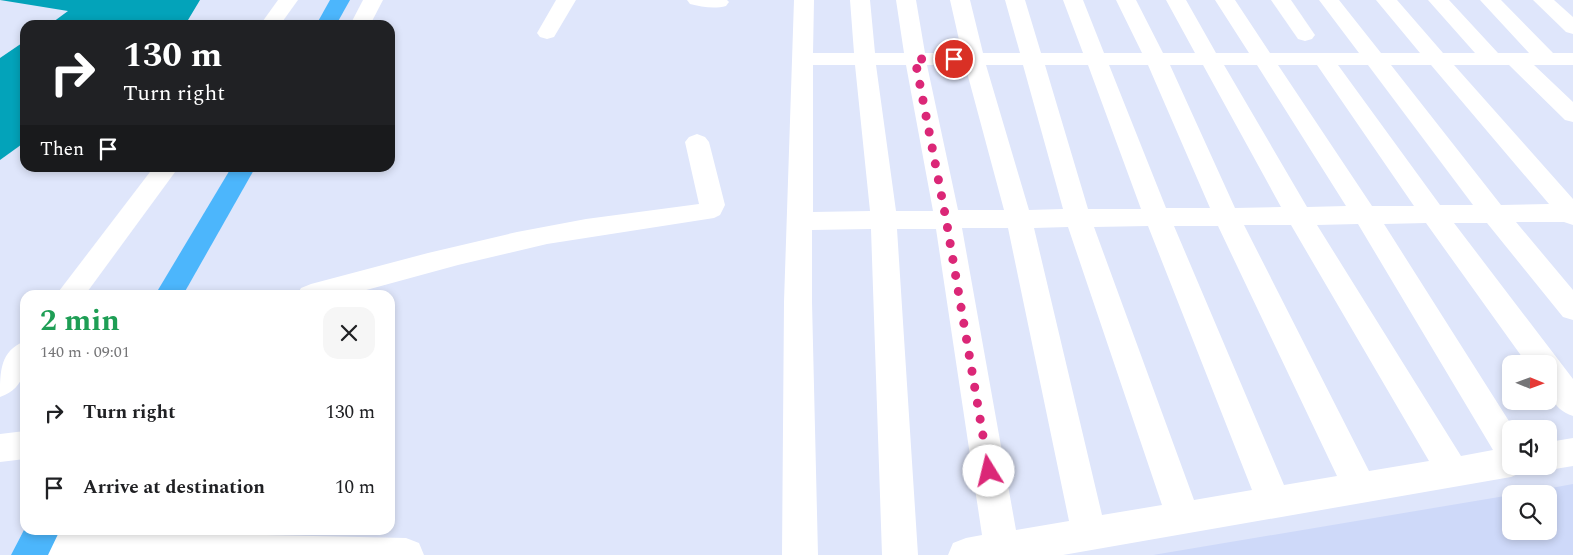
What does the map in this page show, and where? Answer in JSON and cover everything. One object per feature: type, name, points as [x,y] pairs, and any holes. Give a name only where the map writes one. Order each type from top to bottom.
[{"type":"highway","points":[[329,20],[339,2]]},
{"type":"highway","points":[[172,290],[241,172]]},
{"type":"street","points":[[274,20],[288,0]]},
{"type":"street","points":[[363,20],[373,0]]},
{"type":"street","points":[[547,33],[566,0]]},
{"type":"street","points":[[697,0],[719,2]]},
{"type":"street","points":[[800,555],[798,302],[804,0]]},
{"type":"street","points":[[860,0],[884,220],[900,555]]},
{"type":"street","points":[[906,0],[915,59],[946,219],[1002,549]]},
{"type":"street","points":[[960,0],[974,59],[1019,218],[1089,534]]},
{"type":"street","points":[[1015,0],[1078,218],[1182,518]]},
{"type":"street","points":[[1073,0],[1157,217],[1274,502]]},
{"type":"street","points":[[1126,0],[1156,59],[1226,216],[1360,488]]},
{"type":"street","points":[[1176,0],[1299,216],[1453,472]]},
{"type":"street","points":[[1225,0],[1365,215],[1502,437]]},
{"type":"street","points":[[1281,0],[1305,35]]},
{"type":"street","points":[[1329,0],[1493,214],[1573,309]]},
{"type":"street","points":[[1386,0],[1572,214]]},
{"type":"street","points":[[1438,0],[1492,59]]},
{"type":"street","points":[[1490,0],[1564,56]]},
{"type":"street","points":[[1543,0],[1573,28]]},
{"type":"street","points":[[804,59],[1515,59],[1564,56]]},
{"type":"street","points":[[1323,59],[1432,214],[1537,355]]},
{"type":"street","points":[[1515,59],[1573,115]]},
{"type":"street","points":[[328,290],[374,277],[545,236],[705,212],[712,205],[697,142]]},
{"type":"street","points":[[74,290],[163,172]]},
{"type":"street","points":[[800,221],[1572,214]]},
{"type":"street","points":[[0,384],[20,359]]},
{"type":"street","points":[[1558,382],[1573,403]]},
{"type":"street","points":[[0,448],[20,446]]},
{"type":"street","points":[[1557,455],[1573,452]]},
{"type":"street","points":[[966,555],[1502,464]]},
{"type":"street","points":[[35,544],[406,555]]},
{"type":"shaded area","points":[[1573,484],[1573,555],[1153,555],[1502,497],[1502,540],[1557,540],[1557,487]]},
{"type":"water","points":[[0,0],[200,0],[188,20],[56,20],[68,11]]},
{"type":"water","points":[[20,44],[20,146],[0,160],[0,58]]},
{"type":"route","points":[[954,59],[915,59],[946,219],[989,471]]}]
